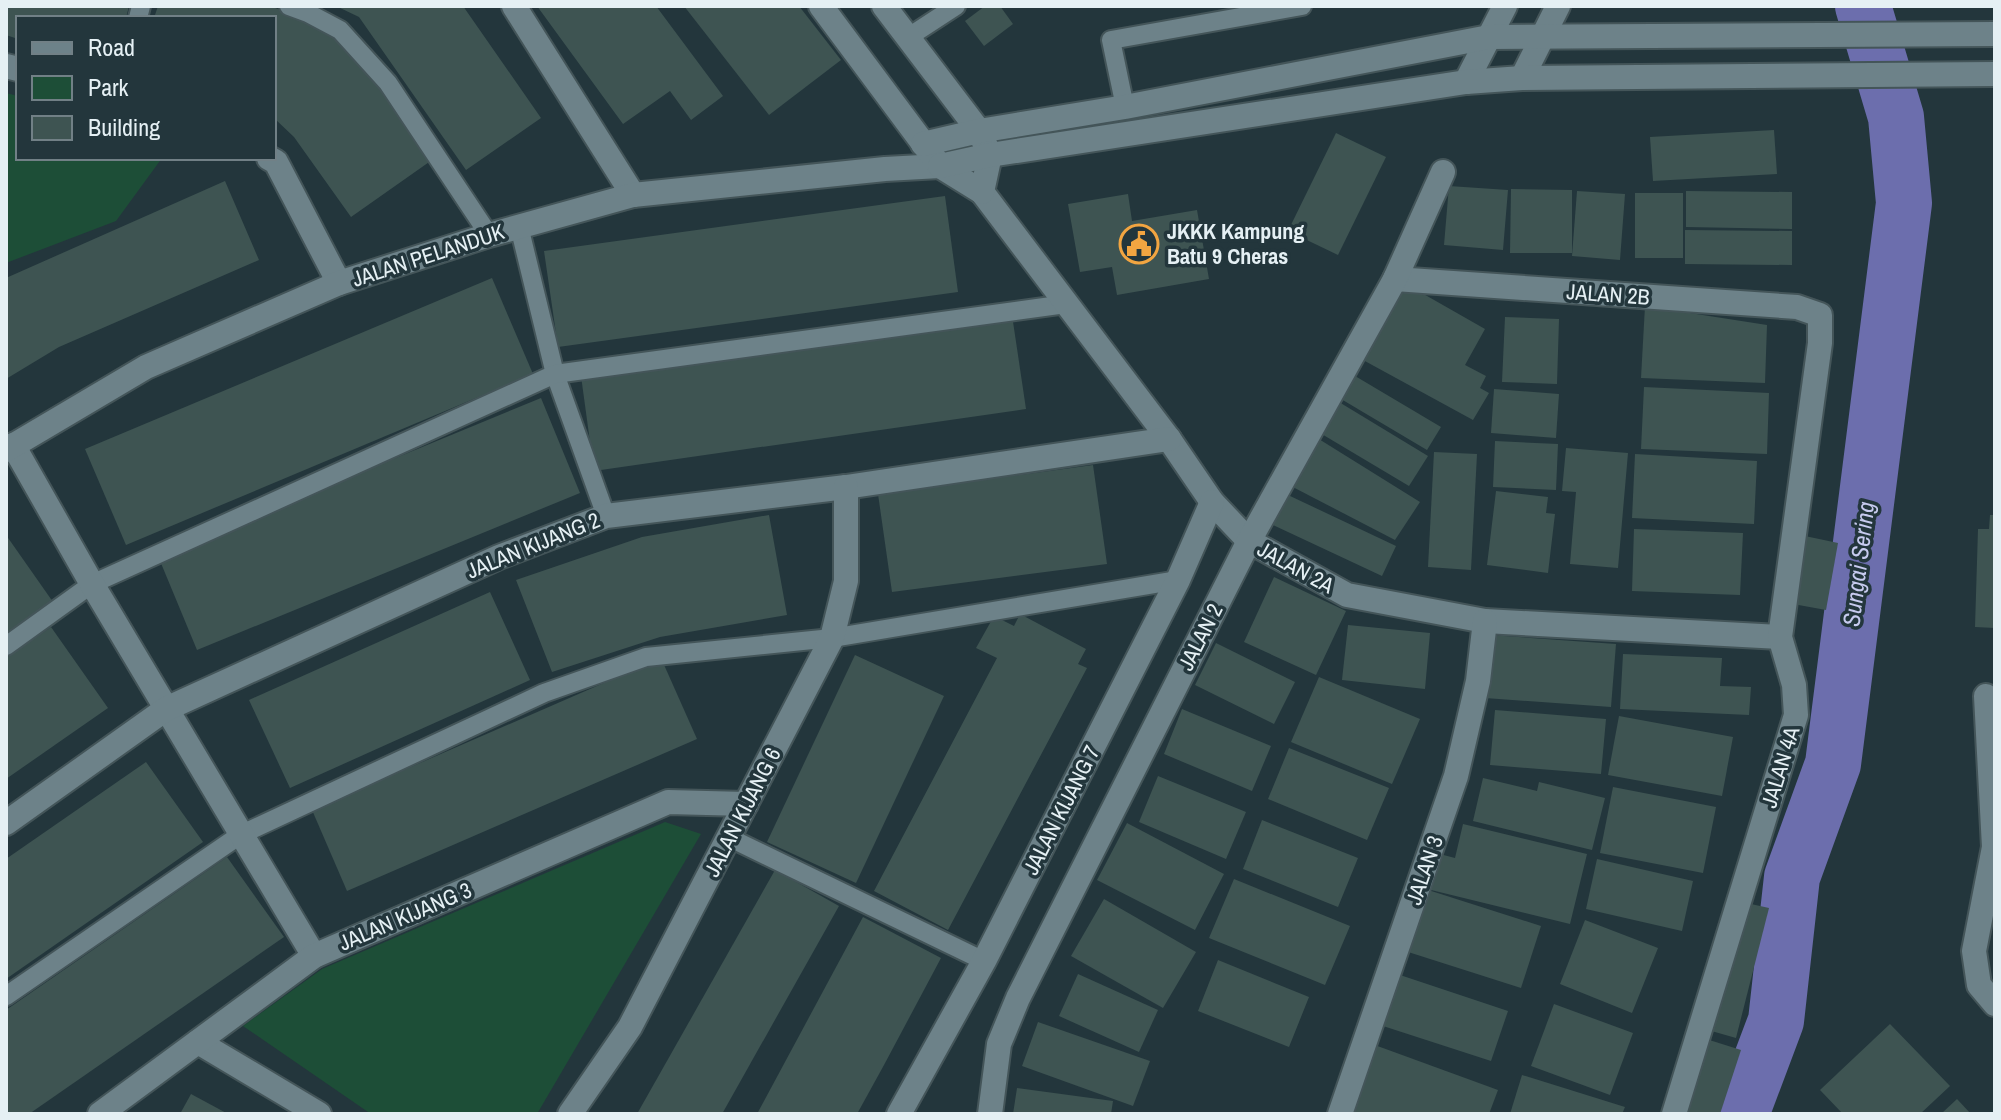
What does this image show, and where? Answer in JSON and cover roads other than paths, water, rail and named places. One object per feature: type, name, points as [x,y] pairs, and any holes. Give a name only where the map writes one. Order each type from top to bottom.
[{"type":"street","points":[[514,6],[633,195]]},
{"type":"street","points":[[821,6],[940,166],[982,192],[990,155],[979,131],[884,6]]},
{"type":"street","points":[[1466,82],[1505,6]]},
{"type":"street","points":[[1522,78],[1558,6]]},
{"type":"street","points":[[923,144],[1489,37],[1995,34]]},
{"type":"street","name":"JALAN PELANDUK","points":[[10,447],[146,367],[339,283],[519,226],[633,195],[940,166],[990,155],[1466,82],[1522,78],[1995,74]]},
{"type":"street","name":"JALAN PELANDUK","points":[[885,169],[923,144]]},
{"type":"street","points":[[272,160],[339,283]]},
{"type":"street","name":"JALAN 2","points":[[990,1114],[999,1044],[1018,998],[1249,541],[1395,279],[1443,172]]},
{"type":"street","name":"JALAN 2A","points":[[982,192],[1169,439],[1212,502],[1249,541],[1347,595],[1485,621],[1780,637]]},
{"type":"street","name":"JALAN 2B","points":[[1395,279],[1797,307],[1820,315]]},
{"type":"street","name":"JALAN 4A","points":[[1674,1114],[1796,715],[1794,685],[1780,637],[1820,343],[1820,315]]},
{"type":"street","name":"JALAN KIJANG 2","points":[[6,823],[166,709],[499,557],[606,516],[846,487],[1169,439]]},
{"type":"street","points":[[10,447],[314,956]]},
{"type":"street","name":"JALAN KIJANG 6","points":[[570,1114],[630,1027],[832,638],[846,581],[846,487]]},
{"type":"street","name":"JALAN KIJANG 7","points":[[899,1114],[984,961],[1178,580],[1212,502]]},
{"type":"street","name":"JALAN 3","points":[[1340,1114],[1456,776],[1478,681],[1485,621]]},
{"type":"street","points":[[1986,696],[1994,847],[1974,951],[1979,985],[1995,1004]]},
{"type":"street","name":"JALAN KIJANG 3","points":[[100,1114],[314,956],[668,802],[746,804]]},
{"type":"street","points":[[198,1042],[319,1114]]},
{"type":"lane","points":[[289,6],[340,30],[388,83],[489,235]]},
{"type":"lane","points":[[907,38],[956,6]]},
{"type":"lane","points":[[1125,107],[1111,40],[1302,6]]},
{"type":"lane","points":[[519,226],[555,374],[606,516]]},
{"type":"lane","points":[[6,646],[92,584],[555,374],[1066,304]]},
{"type":"lane","points":[[6,996],[240,835],[544,693],[646,657],[832,638],[1178,580]]},
{"type":"lane","points":[[730,838],[984,961]]},
{"type":"waterway","name":"Sungai Sering","points":[[1741,1114],[1776,1021],[1792,877],[1833,764],[1904,203],[1896,117],[1863,6]]},
{"type":"place","name":"JKKK Kampung Batu 9 Cheras","points":[[1139,244]]}]
